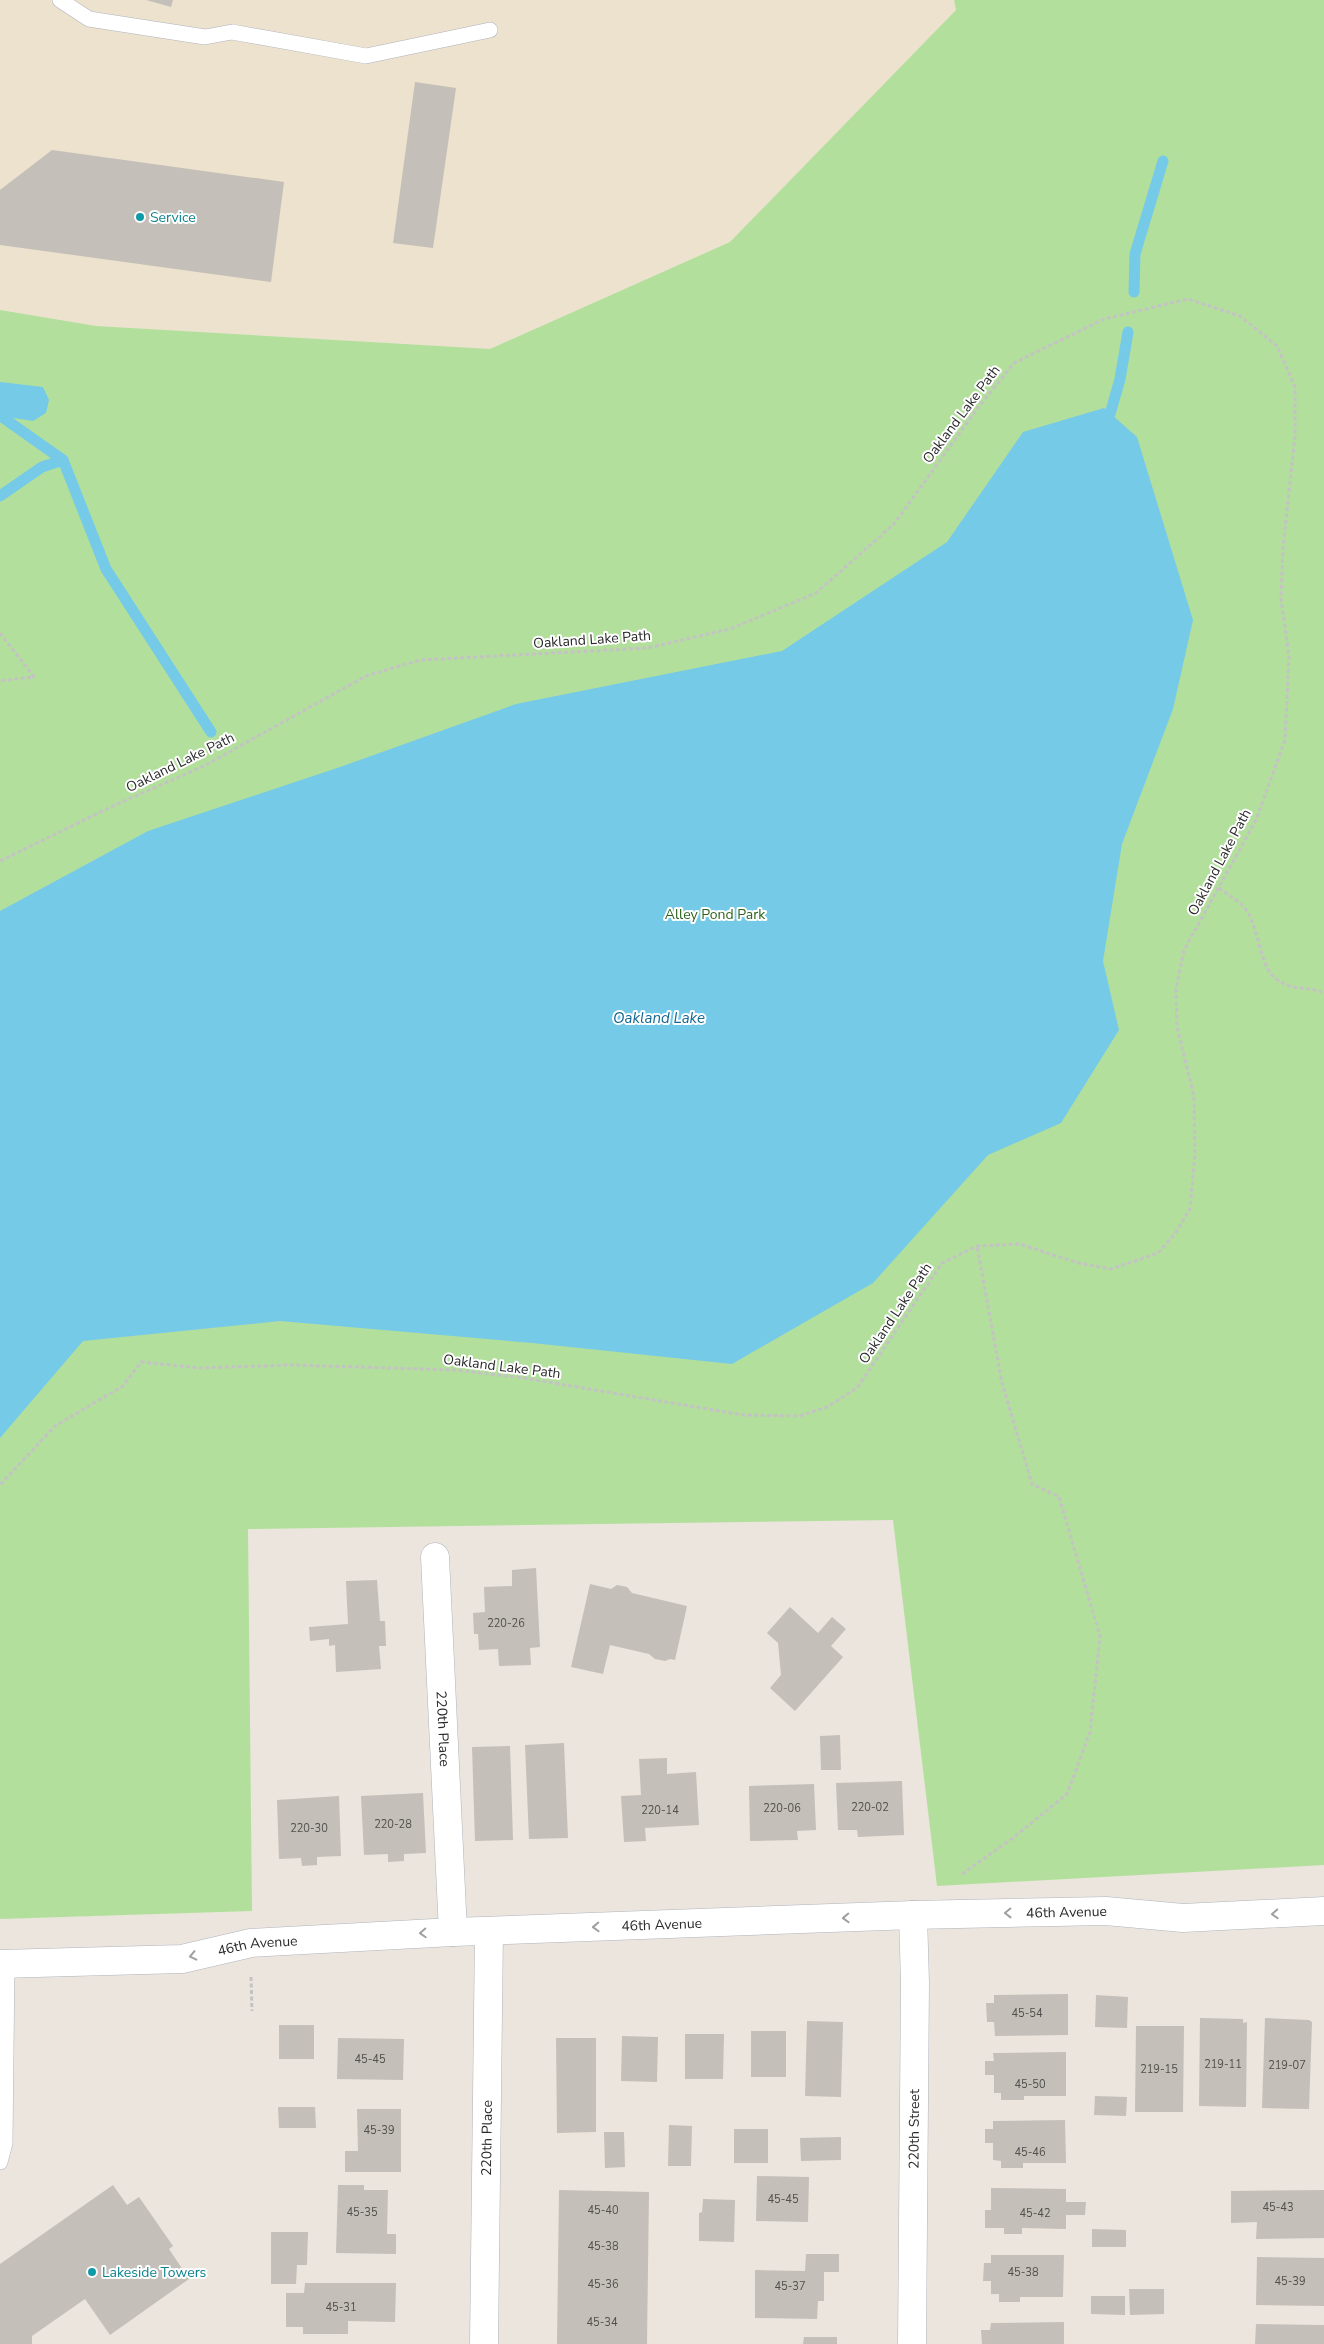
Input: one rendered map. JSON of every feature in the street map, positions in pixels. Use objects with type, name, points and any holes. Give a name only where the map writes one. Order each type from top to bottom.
[{"type":"street","name":"220th Place","points":[[435,1558],[453,1932]]},
{"type":"street","name":"46th Avenue","points":[[4,1964],[182,1959],[251,1943],[453,1932],[913,1915],[1106,1912],[1183,1918],[1324,1911]]},
{"type":"street","name":"220th Street","points":[[912,2344],[915,1993],[913,1915]]},
{"type":"street","name":"220th Place","points":[[484,2344],[489,1931]]},
{"type":"lane","points":[[60,0],[89,19],[205,37],[232,32],[366,56],[490,30]]},
{"type":"lane","points":[[0,2162],[5,2143],[4,1964]]},
{"type":"path","name":"Oakland Lake Path","points":[[0,861],[115,805],[202,767],[366,676],[420,660],[647,648],[730,629],[816,593],[894,524],[977,409],[1014,363],[1104,319],[1188,298],[1240,316],[1277,346],[1295,387],[1295,436],[1283,547],[1281,599],[1289,656],[1285,740],[1256,820],[1184,950],[1176,989],[1177,1026],[1194,1097],[1195,1155],[1190,1209],[1175,1234],[1158,1254],[1111,1269],[1078,1263],[1020,1244],[977,1246],[942,1263],[857,1388],[827,1407],[799,1416],[743,1415],[524,1378],[454,1370],[291,1364],[200,1368],[141,1362],[123,1386],[55,1426],[0,1485]]},
{"type":"path","points":[[0,633],[34,677],[0,681]]},
{"type":"path","points":[[1219,888],[1248,911],[1259,935],[1264,959],[1272,976],[1292,988],[1324,994]]},
{"type":"path","points":[[962,1874],[1013,1838],[1067,1794],[1090,1732],[1100,1636],[1059,1497],[1032,1484],[1002,1383],[977,1246]]},
{"type":"path","points":[[252,2000],[252,2011]]},
{"type":"shaded area","points":[[0,0],[954,0],[956,10],[730,242],[490,349],[96,326],[0,310]]},
{"type":"green space","name":"Alley Pond Park","points":[[954,0],[1324,0],[1324,1865],[937,1886],[893,1520],[248,1529],[252,1911],[0,1919],[0,310],[96,326],[490,349],[730,242],[956,10]]},
{"type":"water","points":[[0,382],[43,387],[49,400],[46,413],[33,421],[0,416]]},
{"type":"water","name":"Oakland Lake","points":[[1104,408],[1137,437],[1193,620],[1173,709],[1122,844],[1103,961],[1119,1030],[1061,1123],[988,1155],[873,1283],[732,1364],[532,1343],[280,1321],[83,1341],[0,1438],[0,911],[148,831],[343,766],[516,704],[782,651],[947,542],[1023,432]]},
{"type":"building","points":[[146,0],[173,0],[171,7]]},
{"type":"building","points":[[415,82],[456,88],[433,248],[393,243]]},
{"type":"building","name":"Service","points":[[52,150],[284,182],[271,282],[0,245],[0,190]]},
{"type":"building","points":[[536,1568],[540,1647],[530,1648],[531,1665],[499,1666],[498,1649],[479,1650],[478,1634],[474,1634],[473,1613],[485,1612],[484,1587],[512,1586],[512,1570]]},
{"type":"building","points":[[377,1580],[380,1621],[385,1621],[386,1646],[379,1646],[381,1669],[336,1672],[335,1645],[329,1646],[329,1639],[310,1641],[309,1627],[348,1624],[346,1581]]},
{"type":"building","points":[[590,1584],[611,1589],[617,1585],[627,1587],[632,1593],[687,1606],[675,1660],[655,1659],[649,1654],[610,1645],[603,1674],[571,1667]]},
{"type":"building","points":[[790,1607],[818,1633],[832,1617],[846,1629],[831,1646],[843,1657],[795,1711],[770,1688],[781,1675],[778,1643],[767,1633]]},
{"type":"building","points":[[840,1735],[841,1770],[821,1770],[820,1736]]},
{"type":"building","points":[[564,1743],[568,1838],[529,1839],[525,1745]]},
{"type":"building","points":[[510,1746],[513,1840],[475,1841],[472,1747]]},
{"type":"building","points":[[667,1758],[667,1774],[696,1772],[699,1825],[645,1828],[646,1841],[624,1842],[621,1796],[641,1795],[639,1759]]},
{"type":"building","points":[[902,1781],[904,1835],[858,1837],[857,1830],[838,1830],[836,1783]]},
{"type":"building","points":[[814,1784],[816,1830],[797,1831],[798,1840],[750,1841],[749,1786]]},
{"type":"building","points":[[423,1793],[426,1853],[404,1854],[404,1861],[388,1862],[388,1854],[364,1855],[361,1796]]},
{"type":"building","points":[[339,1796],[341,1856],[317,1857],[317,1865],[302,1866],[301,1858],[279,1859],[277,1800]]},
{"type":"building","points":[[1068,1994],[1068,2035],[995,2036],[994,2022],[987,2022],[986,2003],[994,2003],[994,1995]]},
{"type":"building","points":[[1096,1995],[1128,1997],[1127,2028],[1095,2027]]},
{"type":"building","points":[[1200,2018],[1243,2019],[1243,2023],[1247,2022],[1246,2107],[1199,2106]]},
{"type":"building","points":[[1265,2018],[1309,2020],[1312,2022],[1309,2109],[1262,2108]]},
{"type":"building","points":[[807,2021],[843,2022],[841,2097],[805,2096]]},
{"type":"building","points":[[279,2025],[314,2025],[314,2059],[279,2059]]},
{"type":"building","points":[[1136,2026],[1184,2026],[1183,2112],[1135,2112]]},
{"type":"building","points":[[751,2031],[786,2031],[786,2077],[751,2077]]},
{"type":"building","points":[[685,2034],[724,2034],[723,2079],[685,2079]]},
{"type":"building","points":[[622,2036],[658,2037],[657,2082],[621,2081]]},
{"type":"building","points":[[338,2038],[404,2039],[403,2080],[337,2079]]},
{"type":"building","points":[[556,2038],[596,2038],[596,2132],[557,2133]]},
{"type":"building","points":[[1066,2052],[1066,2096],[1024,2096],[1024,2100],[1001,2100],[1001,2093],[994,2093],[994,2075],[985,2075],[985,2061],[994,2061],[993,2053]]},
{"type":"building","points":[[1095,2096],[1127,2097],[1126,2116],[1094,2115]]},
{"type":"building","points":[[278,2107],[315,2107],[316,2128],[279,2128]]},
{"type":"building","points":[[357,2109],[401,2109],[401,2172],[345,2172],[345,2151],[358,2151]]},
{"type":"building","points":[[1065,2120],[1066,2163],[1023,2163],[1023,2168],[1001,2168],[1001,2161],[993,2160],[993,2143],[985,2143],[985,2129],[993,2129],[993,2121]]},
{"type":"building","points":[[669,2125],[692,2126],[691,2166],[668,2166]]},
{"type":"building","points":[[734,2129],[768,2129],[768,2163],[734,2163]]},
{"type":"building","points":[[604,2132],[624,2132],[625,2167],[605,2168]]},
{"type":"building","points":[[841,2137],[841,2160],[801,2161],[800,2138]]},
{"type":"building","points":[[757,2176],[809,2177],[808,2222],[756,2221]]},
{"type":"building","name":"Lakeside Towers","points":[[113,2185],[127,2205],[139,2197],[173,2246],[169,2249],[189,2279],[110,2335],[85,2299],[32,2336],[32,2344],[0,2344],[0,2264]]},
{"type":"building","points":[[338,2185],[364,2185],[364,2190],[388,2190],[387,2234],[396,2234],[396,2254],[336,2253]]},
{"type":"building","points":[[991,2188],[1066,2189],[1066,2202],[1086,2202],[1085,2215],[1066,2215],[1066,2229],[1022,2228],[1022,2234],[1004,2234],[1004,2228],[985,2228],[985,2210],[991,2210]]},
{"type":"building","points":[[559,2190],[649,2192],[647,2344],[557,2344]]},
{"type":"building","points":[[1324,2190],[1324,2238],[1256,2239],[1257,2222],[1231,2223],[1231,2191]]},
{"type":"building","points":[[703,2199],[735,2200],[734,2242],[699,2241],[699,2213],[702,2212]]},
{"type":"building","points":[[1092,2229],[1126,2230],[1126,2247],[1092,2247]]},
{"type":"building","points":[[271,2232],[308,2232],[307,2265],[297,2265],[296,2284],[271,2284]]},
{"type":"building","points":[[806,2254],[839,2254],[839,2272],[824,2272],[824,2301],[818,2301],[817,2319],[755,2318],[755,2270],[805,2271]]},
{"type":"building","points":[[991,2255],[1064,2255],[1063,2297],[1020,2297],[1020,2302],[999,2302],[999,2294],[991,2294],[991,2281],[983,2281],[984,2263],[991,2263]]},
{"type":"building","points":[[1257,2257],[1324,2258],[1324,2306],[1256,2305]]},
{"type":"building","points":[[305,2283],[396,2283],[395,2322],[348,2321],[348,2334],[303,2334],[303,2327],[286,2327],[286,2293],[304,2293]]},
{"type":"building","points":[[1129,2289],[1164,2289],[1164,2314],[1130,2315]]},
{"type":"building","points":[[1091,2296],[1125,2296],[1125,2315],[1091,2314]]},
{"type":"building","points":[[1064,2322],[1064,2344],[982,2344],[981,2330],[990,2330],[991,2323]]},
{"type":"building","points":[[1256,2324],[1324,2325],[1324,2344],[1255,2344]]},
{"type":"building","points":[[804,2337],[837,2337],[837,2344],[803,2344]]},
{"type":"waterway","points":[[1134,292],[1135,254],[1163,161]]},
{"type":"waterway","points":[[1110,414],[1120,379],[1128,332]]},
{"type":"waterway","points":[[2,417],[63,460]]},
{"type":"waterway","points":[[0,496],[42,467],[63,460],[106,569],[211,732]]},
{"type":"place","name":"Service","points":[[140,217]]},
{"type":"place","name":"Lakeside Towers","points":[[92,2272]]}]
